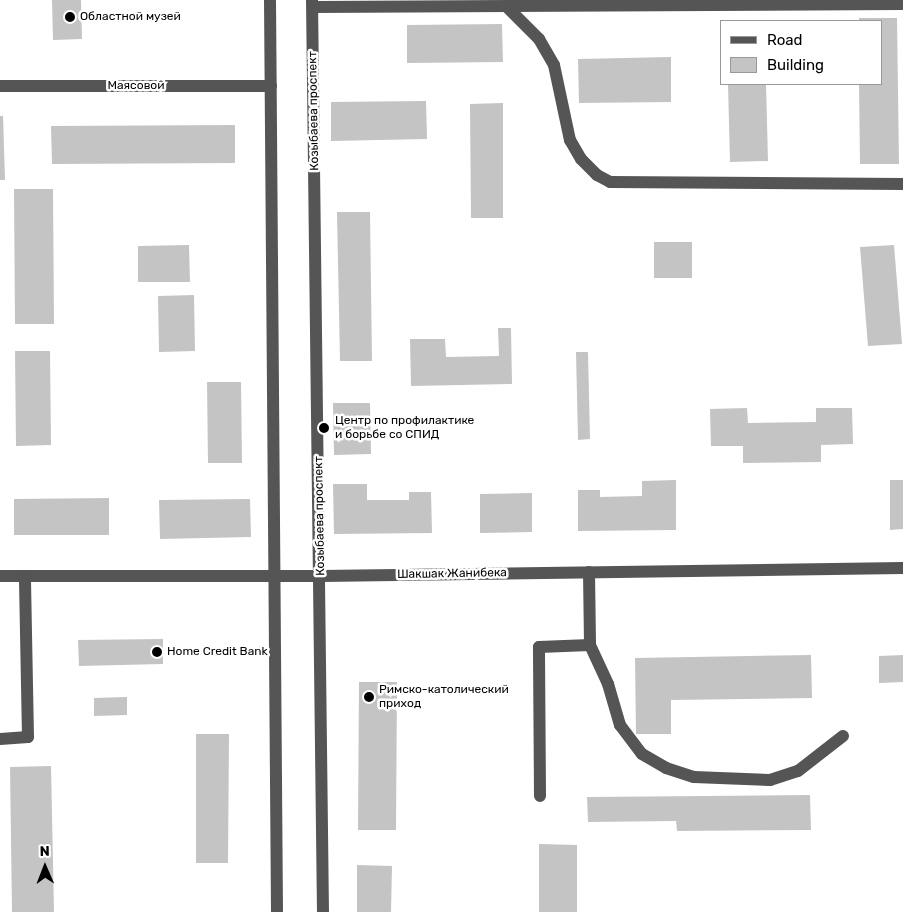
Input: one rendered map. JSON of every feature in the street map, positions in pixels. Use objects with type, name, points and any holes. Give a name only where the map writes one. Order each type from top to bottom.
[{"type":"street","points":[[270,0],[277,912]]},
{"type":"street","points":[[313,3],[506,6],[903,4]]},
{"type":"street","name":"Козыбаева проспект","points":[[313,3],[321,576],[323,912]]},
{"type":"street","points":[[506,6],[540,39],[554,65],[570,140],[581,159],[597,175],[610,182],[903,184]]},
{"type":"street","name":"Маясовой","points":[[0,86],[272,86]]},
{"type":"street","name":"Шакшак Жанибека","points":[[0,576],[321,576],[903,568]]},
{"type":"street","points":[[589,572],[590,645],[629,740],[642,754],[666,768],[694,777],[720,780],[770,780],[798,771],[843,736]]},
{"type":"street","points":[[0,739],[28,737],[25,576]]},
{"type":"street","points":[[540,796],[539,647],[590,645]]},
{"type":"building","points":[[52,0],[81,0],[82,39],[53,40]]},
{"type":"building","points":[[859,18],[897,18],[899,164],[860,164],[859,85],[883,85],[883,20],[859,20]]},
{"type":"building","points":[[502,24],[503,62],[407,63],[407,25]]},
{"type":"building","points":[[671,57],[671,102],[579,103],[578,59]]},
{"type":"building","points":[[728,85],[766,85],[768,161],[730,162]]},
{"type":"building","points":[[426,101],[427,139],[331,141],[331,102]]},
{"type":"building","points":[[503,103],[503,218],[471,218],[470,104]]},
{"type":"building","points":[[0,116],[3,116],[5,180],[0,180]]},
{"type":"building","points":[[235,125],[235,163],[52,164],[51,126]]},
{"type":"building","points":[[14,189],[53,189],[54,324],[15,324]]},
{"type":"building","points":[[337,212],[370,212],[372,361],[340,361]]},
{"type":"building","points":[[654,242],[692,242],[692,278],[654,278]]},
{"type":"building","points":[[189,245],[190,282],[138,282],[138,246]]},
{"type":"building","points":[[894,245],[902,344],[868,346],[860,247]]},
{"type":"building","points":[[194,295],[195,351],[159,352],[158,296]]},
{"type":"building","points":[[498,328],[511,328],[512,384],[411,386],[410,339],[445,339],[446,357],[499,356]]},
{"type":"building","points":[[15,351],[50,351],[51,445],[16,446]]},
{"type":"building","points":[[576,352],[588,352],[590,439],[578,440]]},
{"type":"building","points":[[207,382],[241,382],[242,463],[208,463]]},
{"type":"building","points":[[333,403],[370,403],[371,454],[334,455]]},
{"type":"building","points":[[747,408],[748,423],[816,422],[816,408],[852,408],[853,444],[821,445],[821,462],[743,463],[743,446],[711,446],[710,409]]},
{"type":"building","points":[[676,480],[676,530],[578,531],[578,490],[600,490],[600,497],[642,496],[642,481]]},
{"type":"building","points":[[890,480],[903,480],[903,529],[890,530]]},
{"type":"building","points":[[333,484],[367,484],[367,500],[409,500],[409,492],[431,492],[432,533],[334,534]]},
{"type":"building","points":[[532,493],[532,532],[480,533],[480,494]]},
{"type":"building","points":[[109,498],[109,535],[14,535],[14,499]]},
{"type":"building","points":[[250,499],[251,537],[160,539],[159,500]]},
{"type":"building","points":[[163,639],[163,664],[79,666],[78,640]]},
{"type":"building","points":[[811,655],[812,698],[671,700],[671,734],[636,734],[635,658]]},
{"type":"building","points":[[903,655],[903,682],[879,683],[879,656]]},
{"type":"building","points":[[359,682],[397,682],[396,830],[358,830]]},
{"type":"building","points":[[127,697],[127,715],[94,716],[94,698]]},
{"type":"building","points":[[196,734],[229,734],[228,863],[196,863]]},
{"type":"building","points":[[51,766],[54,912],[12,912],[10,767]]},
{"type":"building","points":[[810,795],[811,830],[677,831],[676,821],[588,822],[587,797]]},
{"type":"building","points":[[539,844],[577,845],[577,912],[539,912]]},
{"type":"building","points":[[357,865],[392,866],[391,912],[357,912]]},
{"type":"place","name":"Областной музей","points":[[70,17]]},
{"type":"place","name":"Центр по профилактике и борьбе со СПИД","points":[[324,428]]},
{"type":"place","name":"Home Credit Bank","points":[[157,652]]},
{"type":"place","name":"Римско-католический приход","points":[[369,697]]}]
